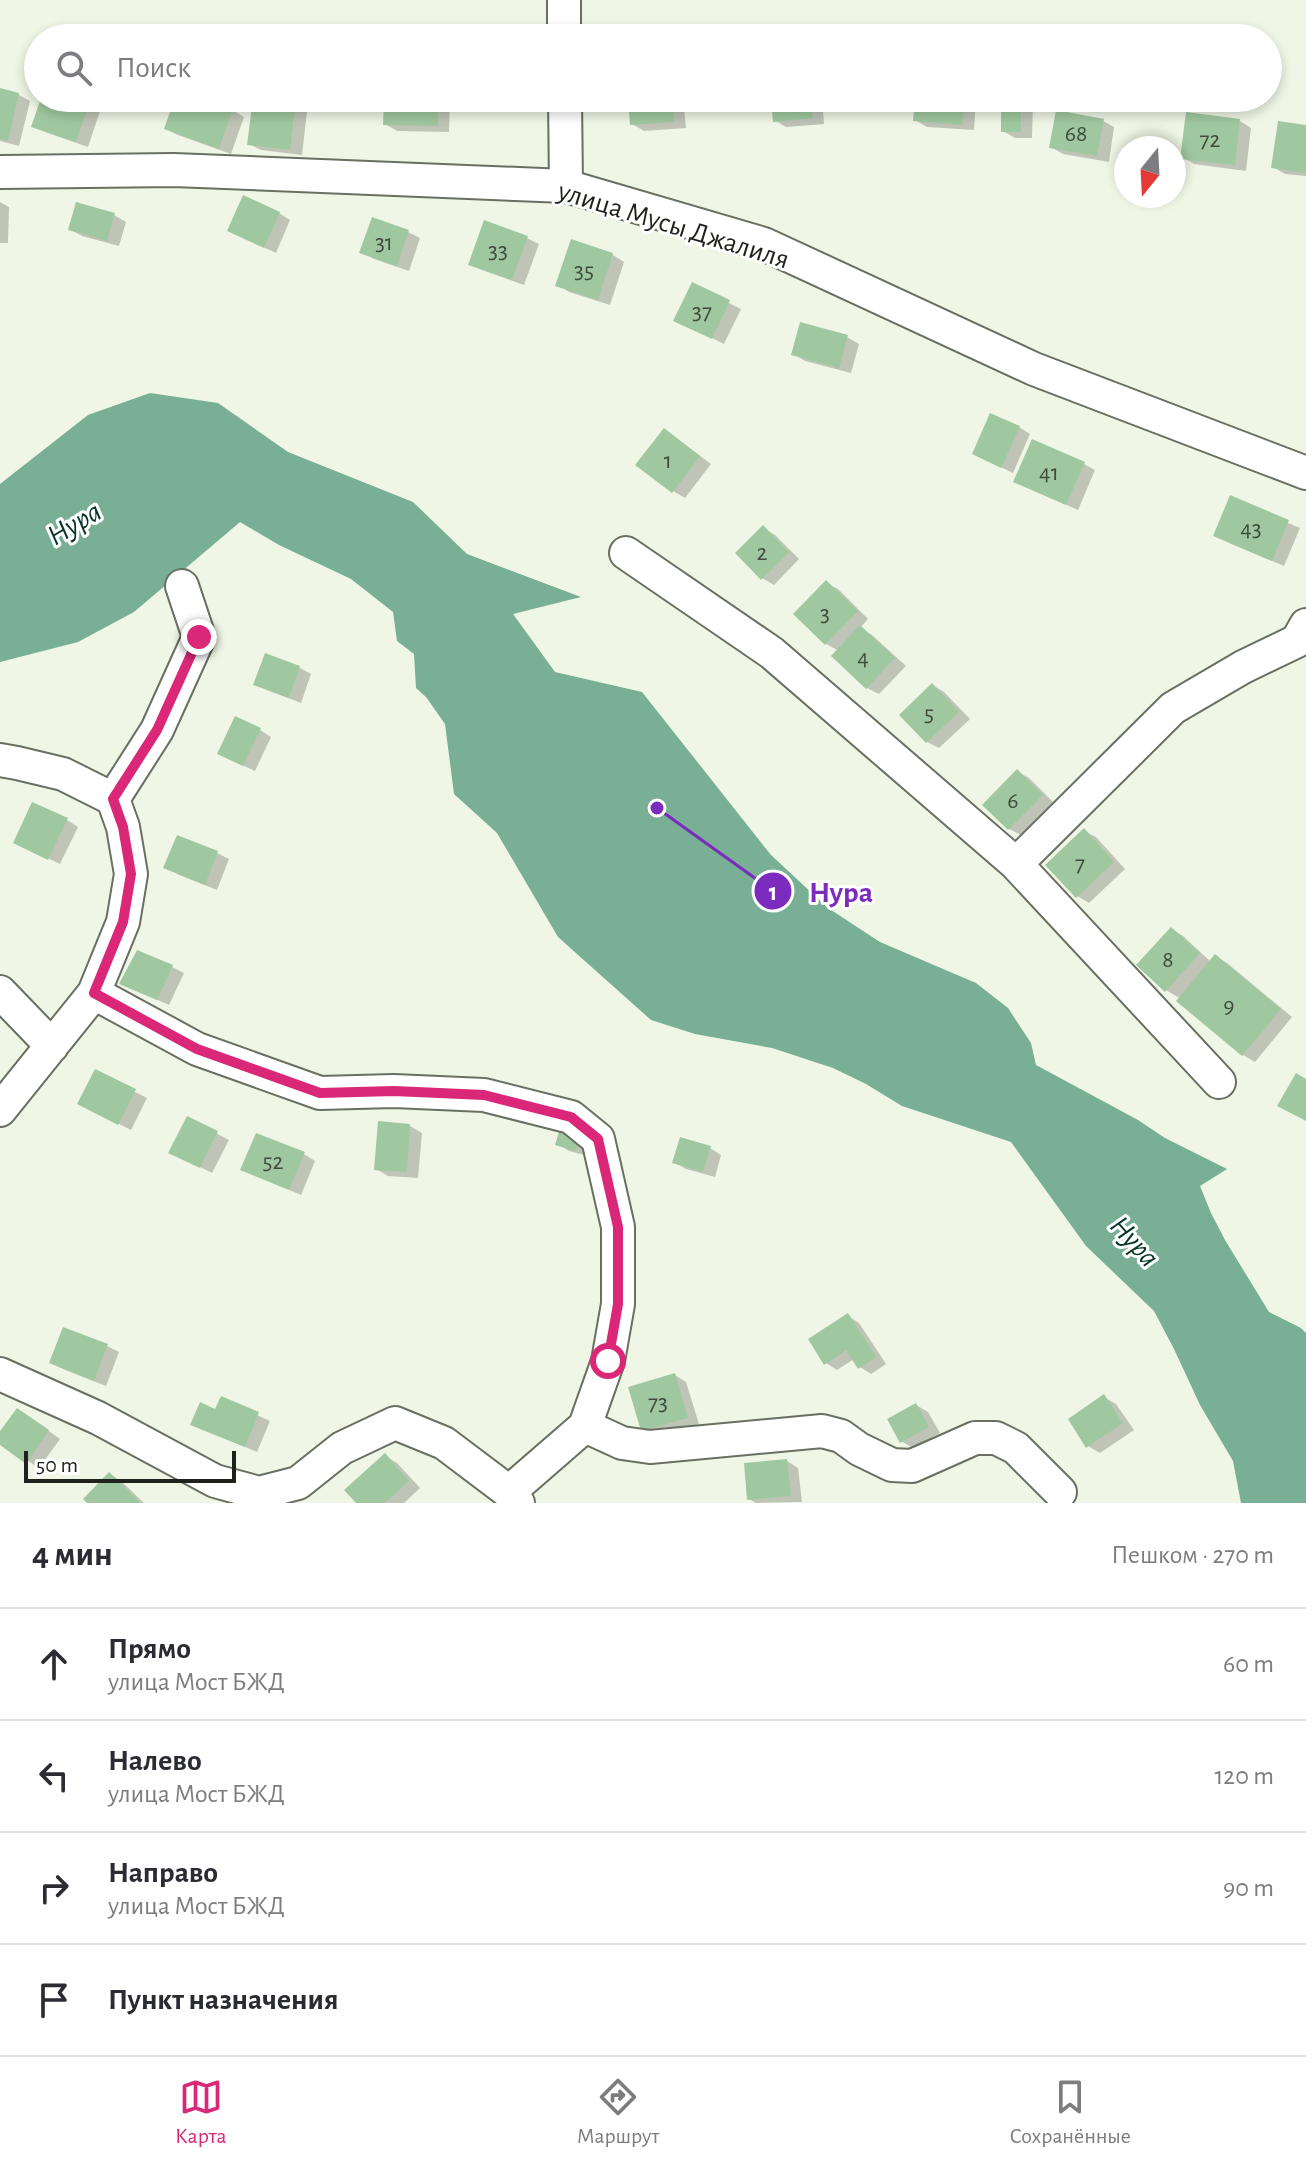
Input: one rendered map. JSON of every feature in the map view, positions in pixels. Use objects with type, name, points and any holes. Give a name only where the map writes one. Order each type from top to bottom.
[{"type":"street","points":[[564,0],[564,24]]},
{"type":"street","points":[[565,112],[566,186]]},
{"type":"street","name":"улица Мусы Джалиля","points":[[0,172],[174,170],[566,186],[764,244],[1034,369],[1306,473]]},
{"type":"street","points":[[626,553],[772,653],[1016,864],[1219,1082]]},
{"type":"street","points":[[113,799],[157,730],[199,637],[182,586]]},
{"type":"street","points":[[1016,864],[1173,708],[1243,667],[1297,641],[1306,625]]},
{"type":"street","points":[[0,760],[63,774],[113,799],[123,827],[131,874],[123,922],[94,993],[0,1110]]},
{"type":"street","points":[[0,992],[52,1046]]},
{"type":"street","points":[[0,1374],[98,1418],[215,1481],[259,1493],[298,1483],[342,1448],[395,1423],[444,1443],[514,1498],[585,1426],[608,1361],[618,1304],[618,1227],[598,1139],[571,1117],[484,1095],[394,1091],[320,1093],[197,1049],[94,993]]},
{"type":"street","points":[[585,1426],[622,1443],[650,1447],[822,1431],[841,1436],[859,1449],[892,1465],[912,1466],[975,1438],[996,1438],[1016,1448],[1060,1492]]},
{"type":"water","points":[[150,393],[218,403],[288,452],[413,502],[467,554],[581,597],[513,614],[555,672],[642,692],[771,855],[828,908],[880,942],[976,983],[1008,1008],[1031,1043],[1036,1065],[1165,1138],[1227,1169],[1200,1186],[1211,1213],[1269,1312],[1306,1333],[1306,1503],[1241,1503],[1233,1461],[1200,1405],[1154,1311],[1086,1246],[1011,1142],[902,1106],[833,1068],[772,1048],[695,1034],[651,1020],[558,937],[497,833],[454,794],[445,724],[416,688],[414,654],[397,641],[393,612],[351,579],[279,545],[240,522],[134,612],[78,642],[0,662],[0,484],[88,415]]},
{"type":"building","points":[[0,88],[19,93],[8,141],[0,139]]},
{"type":"building","points":[[36,112],[86,112],[76,142],[31,127]]},
{"type":"building","points":[[170,112],[232,112],[219,149],[164,129]]},
{"type":"building","points":[[251,112],[294,112],[290,150],[247,145]]},
{"type":"building","points":[[383,112],[438,112],[438,126],[383,125]]},
{"type":"building","points":[[629,112],[674,112],[674,122],[630,125]]},
{"type":"building","points":[[772,112],[812,112],[813,118],[773,122]]},
{"type":"building","points":[[914,112],[963,112],[962,125],[913,121]]},
{"type":"building","points":[[1001,112],[1021,112],[1021,132],[1001,132]]},
{"type":"building","points":[[1056,112],[1104,119],[1097,156],[1049,148]]},
{"type":"building","points":[[1186,112],[1240,119],[1235,165],[1186,160],[1186,136],[1183,136]]},
{"type":"building","points":[[1278,121],[1306,125],[1306,173],[1271,168]]},
{"type":"building","points":[[243,195],[280,212],[264,248],[227,231]]},
{"type":"building","points":[[76,202],[115,213],[107,241],[68,230]]},
{"type":"building","points":[[372,217],[409,230],[397,266],[359,253]]},
{"type":"building","points":[[484,220],[528,236],[512,280],[468,265]]},
{"type":"building","points":[[571,239],[613,253],[598,300],[555,286]]},
{"type":"building","points":[[692,282],[730,300],[712,339],[673,321]]},
{"type":"building","points":[[800,322],[848,335],[839,368],[791,355]]},
{"type":"building","points":[[990,413],[1020,426],[1001,468],[972,454]]},
{"type":"building","points":[[664,428],[700,456],[672,493],[635,465]]},
{"type":"building","points":[[1032,439],[1085,462],[1066,505],[1013,482]]},
{"type":"building","points":[[1230,495],[1289,520],[1272,561],[1213,536]]},
{"type":"building","points":[[763,525],[789,552],[761,580],[735,553]]},
{"type":"building","points":[[826,580],[858,611],[825,645],[793,614]]},
{"type":"building","points":[[860,625],[895,658],[866,689],[831,656]]},
{"type":"building","points":[[265,653],[300,666],[289,698],[253,685]]},
{"type":"building","points":[[932,683],[959,712],[926,743],[899,715]]},
{"type":"building","points":[[235,716],[261,728],[243,766],[217,754]]},
{"type":"building","points":[[1017,769],[1043,795],[1008,830],[982,805]]},
{"type":"building","points":[[32,802],[68,818],[48,860],[13,843]]},
{"type":"building","points":[[1084,828],[1114,862],[1076,898],[1045,865]]},
{"type":"building","points":[[177,835],[218,851],[205,885],[163,868]]},
{"type":"building","points":[[1171,927],[1200,953],[1165,992],[1136,965]]},
{"type":"building","points":[[137,950],[173,965],[157,1000],[119,984]]},
{"type":"building","points":[[1215,954],[1281,1009],[1242,1056],[1176,1001]]},
{"type":"building","points":[[95,1069],[136,1089],[118,1125],[77,1104]]},
{"type":"building","points":[[1296,1073],[1306,1079],[1306,1121],[1277,1106]]},
{"type":"building","points":[[187,1116],[218,1131],[200,1168],[168,1153]]},
{"type":"building","points":[[378,1121],[410,1124],[407,1172],[374,1170]]},
{"type":"building","points":[[560,1128],[580,1133],[576,1151],[555,1145]]},
{"type":"building","points":[[256,1133],[305,1152],[289,1190],[240,1170]]},
{"type":"building","points":[[680,1137],[711,1146],[703,1172],[672,1163]]},
{"type":"building","points":[[848,1313],[876,1357],[858,1369],[846,1350],[824,1365],[808,1339]]},
{"type":"building","points":[[63,1327],[108,1344],[94,1381],[49,1363]]},
{"type":"building","points":[[675,1373],[688,1418],[641,1431],[628,1387]]},
{"type":"building","points":[[1104,1394],[1123,1423],[1086,1448],[1068,1419]]},
{"type":"building","points":[[221,1396],[259,1412],[245,1447],[190,1425],[200,1402],[215,1409]]},
{"type":"building","points":[[916,1403],[929,1427],[900,1443],[887,1419]]},
{"type":"building","points":[[17,1408],[49,1430],[26,1464],[0,1445],[0,1431]]},
{"type":"building","points":[[385,1453],[409,1481],[385,1503],[356,1503],[344,1490]]},
{"type":"building","points":[[787,1459],[791,1496],[747,1500],[744,1463]]},
{"type":"building","points":[[109,1472],[141,1503],[87,1503],[83,1499]]},
{"type":"place","name":"Нура","points":[[657,808]]},
{"type":"route","points":[[199,637],[157,730],[113,799],[123,827],[131,874],[123,922],[94,993],[197,1049],[320,1093],[394,1091],[484,1095],[571,1117],[598,1139],[618,1227],[618,1304],[608,1361]]}]
